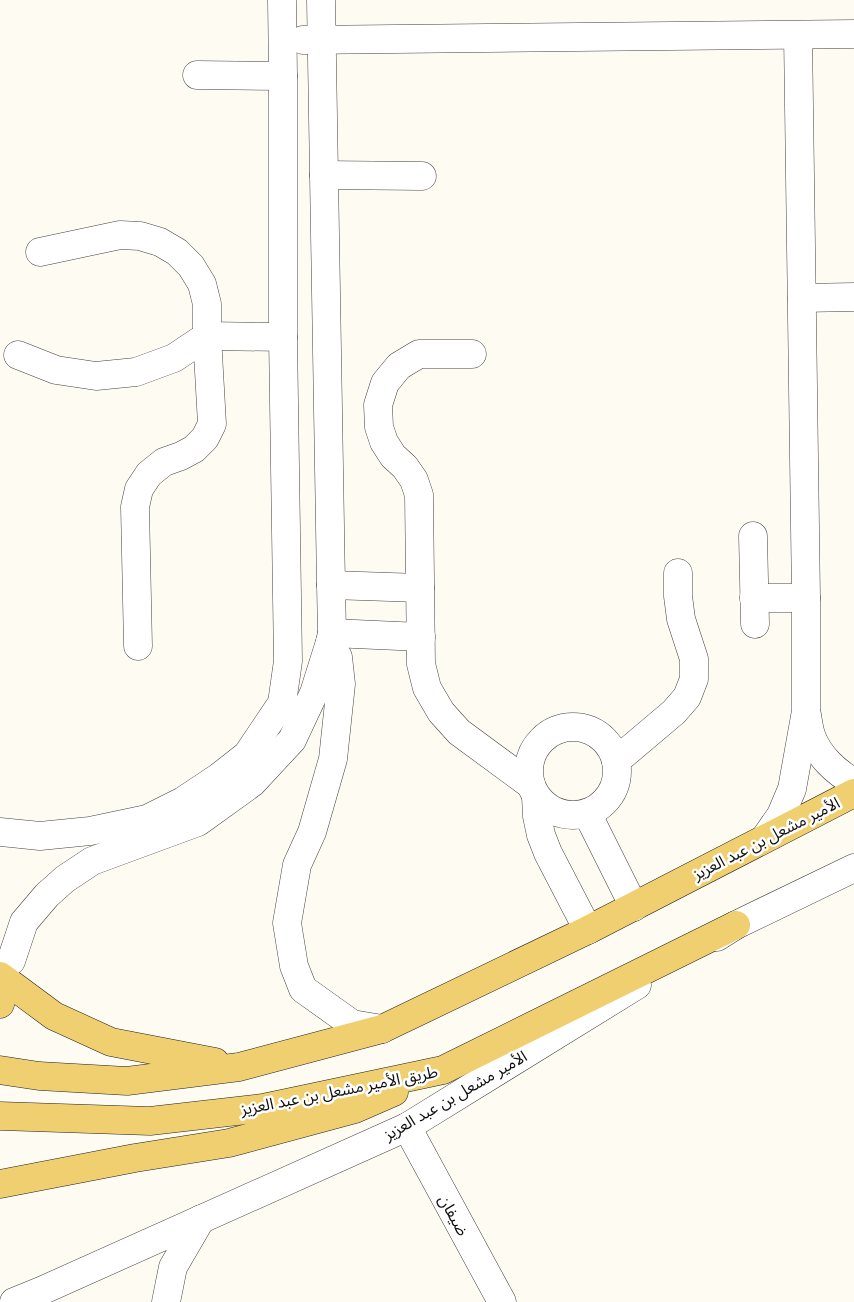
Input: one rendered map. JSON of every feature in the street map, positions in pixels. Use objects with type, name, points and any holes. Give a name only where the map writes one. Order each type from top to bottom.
[{"type":"main road","name":"الأمير مشعل بن عبد العزيز","points":[[382,1029],[588,930],[854,793]]},
{"type":"main road","name":"طريق الأمير مشعل بن عبد العزيز","points":[[0,1116],[150,1121],[263,1108],[443,1070],[736,925]]},
{"type":"main road","points":[[3,985],[54,1016],[111,1042],[238,1067]]},
{"type":"main road","points":[[0,1070],[39,1076],[126,1080],[238,1067],[382,1029]]},
{"type":"main road","points":[[0,1184],[229,1142],[355,1109],[443,1070]]},
{"type":"street","points":[[0,832],[40,836],[90,831],[147,819],[183,801],[219,777],[247,755],[282,703],[288,661],[282,325],[282,0]]},
{"type":"street","points":[[3,985],[24,922],[47,895],[64,879],[92,860],[198,822],[252,783],[292,740],[314,693],[331,638],[321,0]]},
{"type":"street","points":[[282,40],[854,34]]},
{"type":"street","points":[[765,838],[781,815],[792,789],[806,711],[798,35]]},
{"type":"street","points":[[198,75],[283,76]]},
{"type":"street","points":[[324,175],[422,176]]},
{"type":"street","points":[[40,252],[120,235],[140,236],[160,242],[177,252],[191,266],[202,284],[207,304],[212,424],[205,438],[194,449],[164,462],[150,474],[139,490],[135,507],[138,646]]},
{"type":"street","points":[[802,298],[854,297]]},
{"type":"street","points":[[18,355],[56,370],[96,376],[136,372],[174,358],[207,336],[282,325],[327,312]]},
{"type":"street","points":[[472,354],[419,354],[399,366],[385,383],[378,404],[379,427],[384,442],[393,456],[405,467],[414,480],[419,495],[421,664],[427,688],[441,712],[459,732],[533,790],[549,808],[564,815],[587,813],[599,807],[608,798],[617,774],[616,761],[611,749],[603,738],[592,731],[580,727],[567,727],[554,731],[543,738],[535,748],[528,772],[533,790],[541,835],[548,853],[588,930]]},
{"type":"street","points":[[285,492],[329,492]]},
{"type":"street","points":[[753,536],[755,611],[806,598]]},
{"type":"street","points":[[616,761],[674,712],[687,697],[694,679],[694,659],[681,619],[678,573]]},
{"type":"street","points":[[331,585],[420,588]]},
{"type":"street","points":[[331,638],[421,637]]},
{"type":"street","points":[[331,638],[338,657],[341,684],[333,759],[312,832],[297,865],[287,923],[294,966],[304,989],[352,1024],[382,1029]]},
{"type":"street","points":[[806,711],[812,736],[824,758],[842,776],[854,782]]},
{"type":"street","points":[[587,813],[634,907]]},
{"type":"street","name":"الأمير مشعل بن عبد العزيز","points":[[14,1302],[407,1127],[736,925],[854,868]]},
{"type":"street","name":"ضيفان","points":[[407,1127],[502,1302]]},
{"type":"street","points":[[166,1302],[173,1267],[201,1220]]}]
